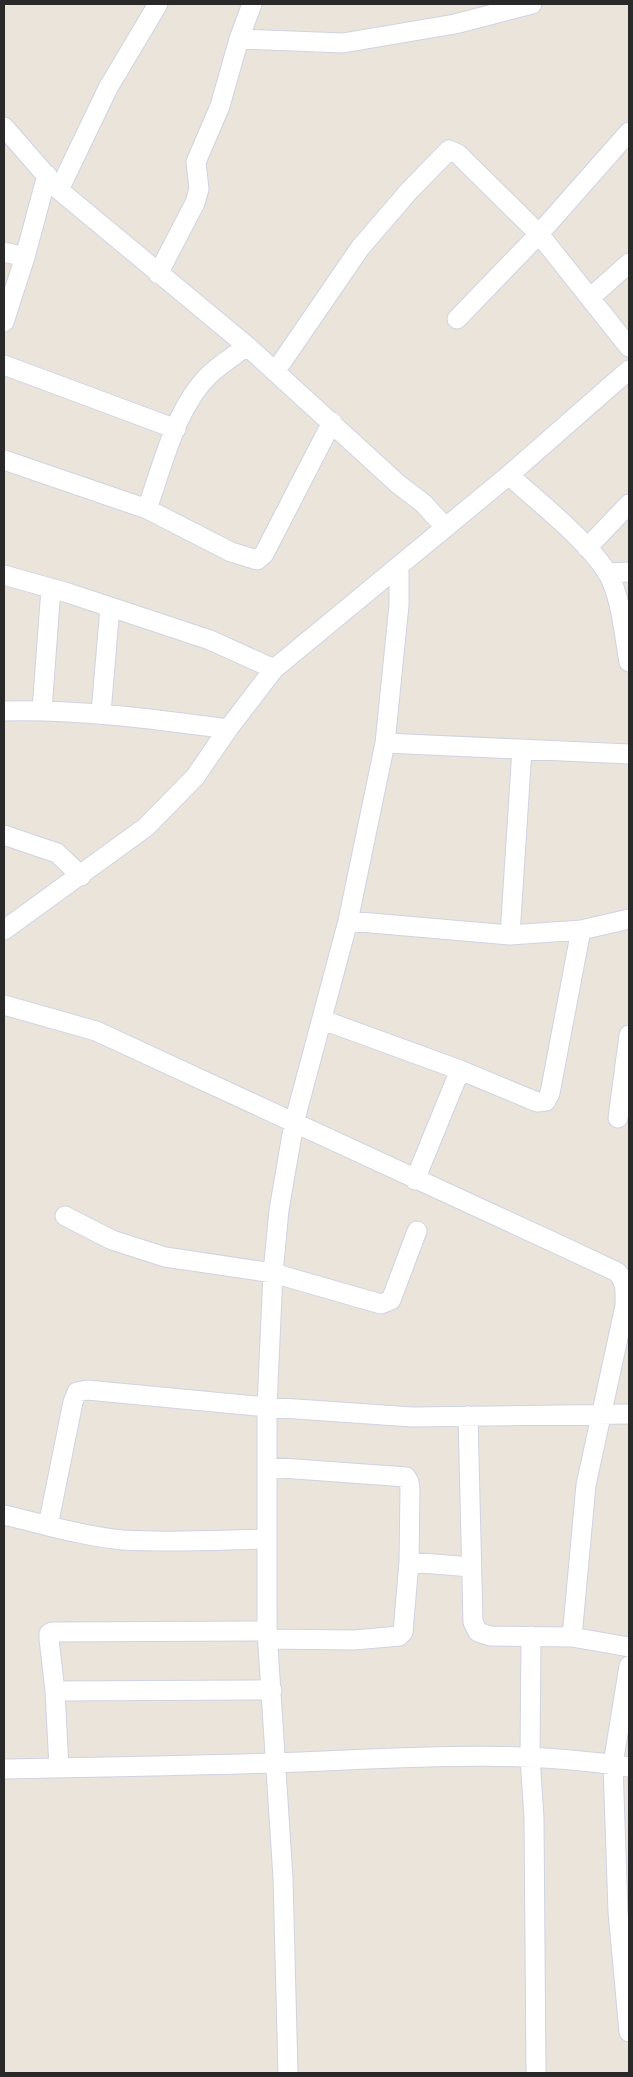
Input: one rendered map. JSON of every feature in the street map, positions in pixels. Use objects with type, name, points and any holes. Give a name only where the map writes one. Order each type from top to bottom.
[{"type":"street","points":[[60,190],[108,88],[158,4]]},
{"type":"street","points":[[158,274],[195,203],[199,189],[196,162],[220,106],[239,39],[252,4]]},
{"type":"street","points":[[239,39],[300,43],[352,42],[455,24],[532,4]]},
{"type":"street","points":[[4,127],[60,190],[158,274],[247,346],[398,484],[423,503],[446,527]]},
{"type":"street","points":[[457,318],[539,234],[629,132]]},
{"type":"street","points":[[275,372],[360,248],[416,184],[449,150],[458,154],[539,234],[629,347]]},
{"type":"street","points":[[4,322],[25,257],[47,175]]},
{"type":"street","points":[[4,252],[25,257]]},
{"type":"street","points":[[590,298],[629,263]]},
{"type":"street","points":[[147,509],[176,429],[194,394],[210,375],[247,346]]},
{"type":"street","points":[[4,365],[176,429]]},
{"type":"street","points":[[4,930],[146,827],[195,777],[228,728],[274,669],[508,475],[629,370]]},
{"type":"street","points":[[4,460],[147,509],[231,552],[257,560],[264,554],[332,422]]},
{"type":"street","points":[[508,475],[587,548],[607,573],[615,590],[629,662]]},
{"type":"street","points":[[587,548],[629,504]]},
{"type":"street","points":[[288,2073],[283,1878],[274,1763],[268,1635],[267,1407],[273,1272],[279,1210],[294,1123],[348,921],[385,743],[399,604],[399,566]]},
{"type":"street","points":[[607,573],[629,572]]},
{"type":"street","points":[[4,575],[51,588],[210,640],[274,669]]},
{"type":"street","points":[[42,710],[51,588]]},
{"type":"street","points":[[101,713],[110,607]]},
{"type":"street","points":[[4,711],[42,710],[101,713],[228,728]]},
{"type":"street","points":[[385,743],[629,754]]},
{"type":"street","points":[[510,935],[522,749]]},
{"type":"street","points":[[4,835],[57,853],[81,876]]},
{"type":"street","points":[[348,921],[476,934],[510,935],[581,930],[629,919]]},
{"type":"street","points":[[323,1020],[460,1070],[537,1102],[546,1101],[550,1093],[581,930]]},
{"type":"street","points":[[4,1005],[96,1031],[415,1180],[566,1248],[616,1272],[622,1277],[626,1286],[625,1306],[600,1415],[582,1512],[572,1637]]},
{"type":"street","points":[[618,1118],[629,1035]]},
{"type":"street","points":[[415,1180],[460,1070]]},
{"type":"street","points":[[65,1216],[112,1240],[165,1257],[273,1272],[387,1303],[391,1300],[417,1231]]},
{"type":"street","points":[[48,1526],[72,1402],[77,1392],[86,1390],[267,1407],[412,1417],[629,1414]]},
{"type":"street","points":[[468,1416],[473,1622],[478,1632],[490,1636],[572,1637],[629,1647]]},
{"type":"street","points":[[59,1768],[55,1691],[49,1639],[49,1634],[52,1632],[268,1635],[354,1640],[399,1636],[405,1625],[409,1562],[410,1482],[406,1478],[268,1467]]},
{"type":"street","points":[[4,1514],[76,1533],[122,1540],[170,1542],[267,1539]]},
{"type":"street","points":[[409,1562],[471,1567]]},
{"type":"street","points":[[531,1636],[530,1757],[534,1818],[533,1902],[536,2073]]},
{"type":"street","points":[[629,1666],[621,1765],[622,1870],[629,2032]]},
{"type":"street","points":[[55,1691],[272,1690]]},
{"type":"street","points":[[4,1769],[274,1763],[428,1756],[530,1757],[621,1765]]}]
